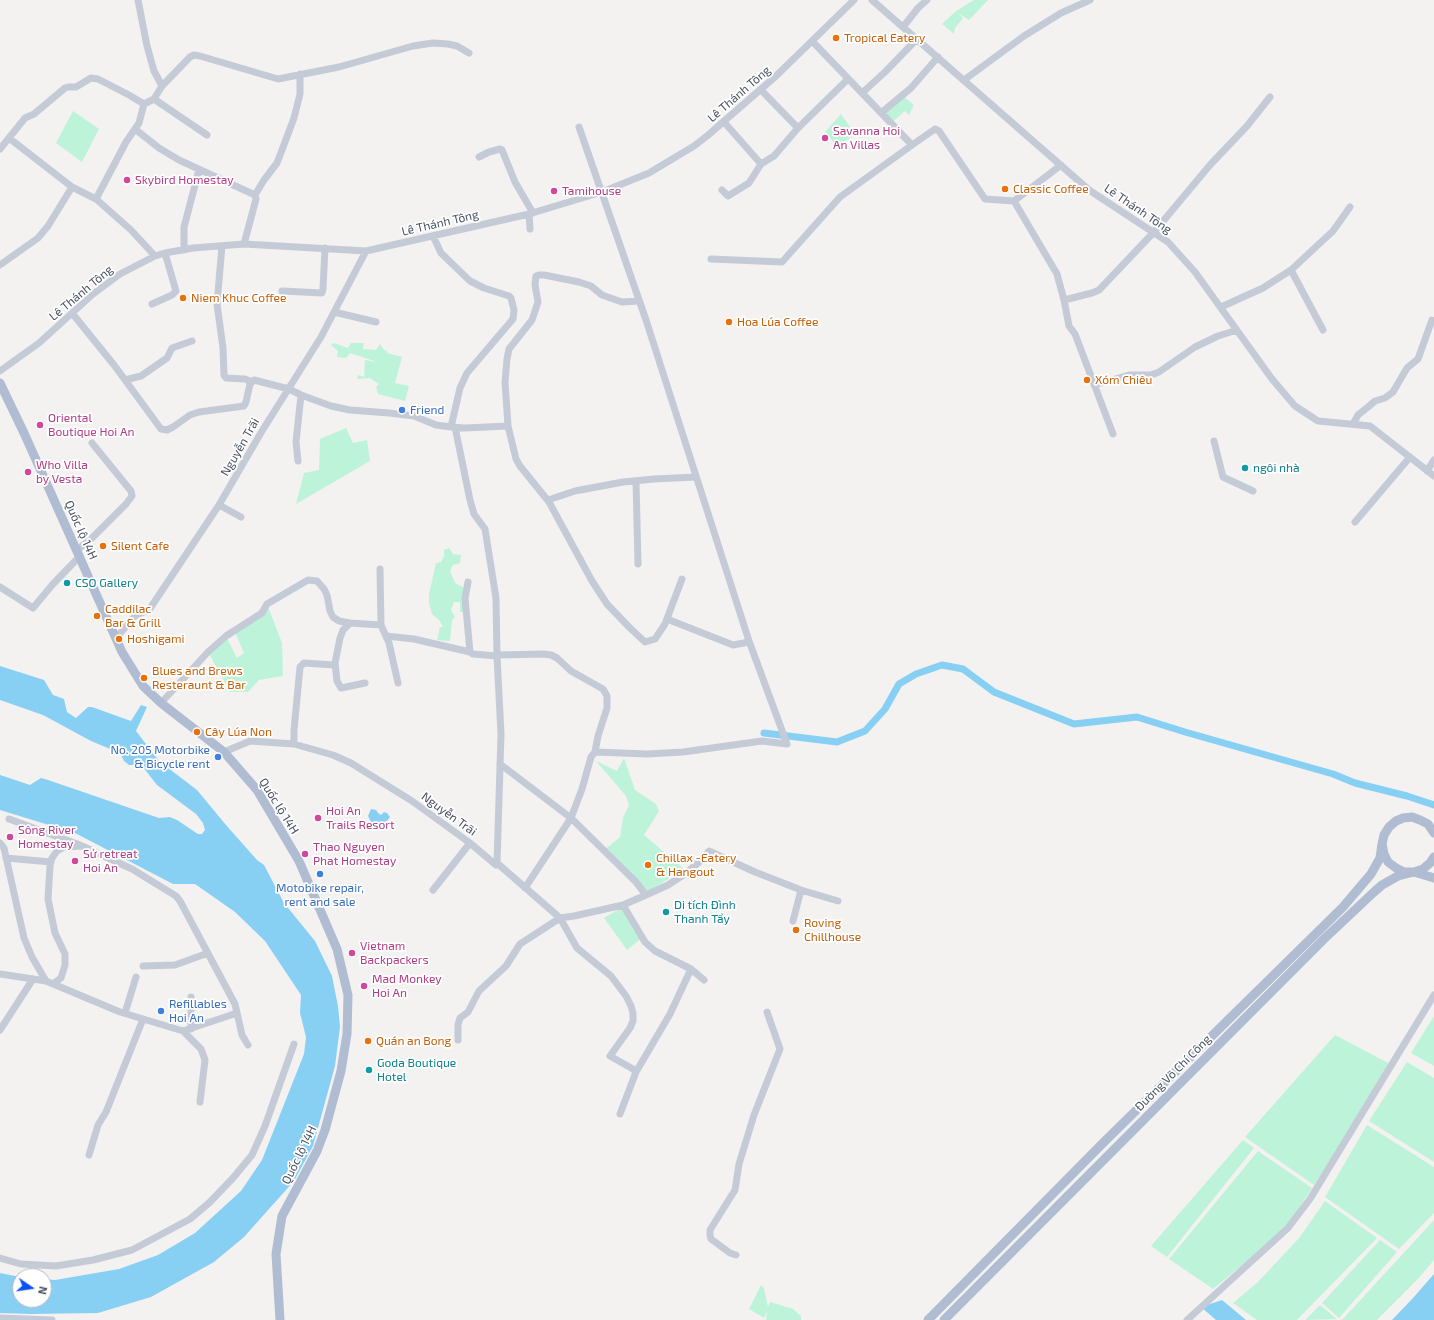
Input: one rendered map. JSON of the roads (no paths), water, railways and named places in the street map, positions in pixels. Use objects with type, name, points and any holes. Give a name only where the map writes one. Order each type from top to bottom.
[{"type":"main road","name":"Quốc lộ 14H","points":[[0,382],[122,652],[143,686],[160,703],[224,752],[257,790],[299,861],[337,949],[348,994],[347,1034],[341,1072],[325,1130],[317,1151],[282,1216],[276,1254],[280,1320]]},
{"type":"main road","name":"Đường Võ Chí Công","points":[[928,1320],[1103,1143],[1343,907],[1365,882],[1380,858],[1384,835],[1389,827],[1396,821],[1404,818],[1412,818],[1428,824],[1434,833]]},
{"type":"main road","points":[[1382,844],[1384,854],[1388,862],[1396,868],[1404,872],[1414,872],[1434,878]]},
{"type":"main road","name":"Đường Võ Chí Công","points":[[944,1320],[1366,899],[1390,880],[1398,876],[1423,869],[1434,857]]},
{"type":"street","points":[[138,0],[147,46],[154,70],[162,86]]},
{"type":"street","name":"Lê Thánh Tông","points":[[0,371],[39,343],[93,294],[120,274],[155,256],[184,250],[244,244],[366,251],[531,214],[602,192],[649,173],[694,146],[724,122],[761,90],[854,0]]},
{"type":"street","name":"Lê Thánh Tông","points":[[872,0],[1089,190],[1168,242],[1195,272],[1272,379],[1295,406],[1318,421],[1370,426],[1434,476]]},
{"type":"street","points":[[903,26],[927,0]]},
{"type":"street","points":[[964,80],[1024,36],[1061,14],[1090,0]]},
{"type":"street","points":[[862,93],[917,39]]},
{"type":"street","points":[[812,41],[912,145]]},
{"type":"street","points":[[96,199],[126,142],[139,123],[144,104],[154,99],[162,86],[190,57],[194,55],[278,79],[339,67],[413,46],[433,43],[448,44],[469,53]]},
{"type":"street","points":[[881,113],[911,88],[938,57]]},
{"type":"street","points":[[254,195],[277,163],[282,150],[294,118],[300,94],[300,74]]},
{"type":"street","points":[[0,149],[25,118],[34,114],[64,88],[76,87],[92,78],[98,79],[144,104]]},
{"type":"street","points":[[722,190],[728,196],[749,182],[761,164],[774,156],[798,128],[848,79]]},
{"type":"street","points":[[761,90],[798,128]]},
{"type":"street","points":[[1064,300],[1099,290],[1154,232],[1210,165],[1247,126],[1270,97]]},
{"type":"street","points":[[154,99],[207,135]]},
{"type":"street","points":[[724,122],[761,164]]},
{"type":"street","points":[[579,127],[639,301],[749,641],[787,744],[762,741],[744,742],[683,752],[647,754],[595,752]]},
{"type":"street","points":[[135,129],[168,154],[184,163],[254,195]]},
{"type":"street","points":[[711,259],[782,262],[840,197],[935,129],[939,131],[985,198],[1014,201],[1060,165]]},
{"type":"street","points":[[8,138],[72,187],[96,199],[131,230],[155,256]]},
{"type":"street","points":[[479,157],[489,152],[500,149],[502,150],[515,182],[531,214],[530,229]]},
{"type":"street","points":[[184,250],[184,226],[200,170]]},
{"type":"street","points":[[0,265],[38,238],[48,226],[72,187]]},
{"type":"street","points":[[244,244],[256,199],[254,195]]},
{"type":"street","points":[[1014,201],[1056,274],[1064,300],[1069,326],[1075,334],[1113,434]]},
{"type":"street","points":[[1221,307],[1263,288],[1291,270],[1333,231],[1350,207]]},
{"type":"street","points":[[433,236],[438,250],[446,258],[475,284],[509,296],[511,298],[514,310],[513,320],[467,374],[460,388],[453,427],[474,514],[485,529],[496,598],[501,734],[497,863]]},
{"type":"street","points":[[222,246],[217,304],[223,348],[224,375],[226,378],[245,379],[252,382],[254,380],[262,381],[350,410],[414,416],[436,425],[453,427],[508,426]]},
{"type":"street","points":[[282,291],[322,293],[325,248]]},
{"type":"street","name":"Nguyễn Trãi","points":[[116,638],[136,615],[149,610],[219,505],[262,431],[321,337],[366,251]]},
{"type":"street","points":[[152,304],[172,295],[176,291],[165,253]]},
{"type":"street","points":[[1291,270],[1323,330]]},
{"type":"street","points":[[639,301],[622,302],[579,282],[544,275],[536,276],[535,285],[538,302],[532,320],[509,349],[508,354],[505,382],[508,426],[516,458],[520,466],[548,500],[565,529],[576,554],[606,604],[645,642],[655,639],[667,619],[682,579]]},
{"type":"street","points":[[334,312],[376,322]]},
{"type":"street","points":[[72,313],[114,365],[161,428],[167,430],[199,412],[244,406],[250,384],[252,382]]},
{"type":"street","points":[[1353,424],[1358,416],[1375,401],[1385,398],[1392,392],[1407,368],[1418,359],[1432,320]]},
{"type":"street","points":[[1094,385],[1129,375],[1138,374],[1145,376],[1159,372],[1195,347],[1218,336],[1237,330]]},
{"type":"street","points":[[125,380],[141,376],[167,358],[172,348],[192,341]]},
{"type":"street","points":[[298,461],[296,442],[301,395]]},
{"type":"street","points":[[1214,441],[1223,476],[1253,491]]},
{"type":"street","points":[[0,587],[33,608],[78,553],[132,496],[131,491],[92,443]]},
{"type":"street","points":[[1355,522],[1410,457]]},
{"type":"street","points":[[1427,471],[1434,460]]},
{"type":"street","points":[[548,500],[575,491],[636,481],[696,477]]},
{"type":"street","points":[[636,481],[638,564]]},
{"type":"street","points":[[219,505],[241,518]]},
{"type":"street","points":[[380,569],[381,625],[389,643],[398,683]]},
{"type":"street","points":[[160,703],[208,652],[226,636],[262,613],[268,604],[308,580],[317,581],[324,589],[327,595],[330,611],[339,621],[381,625]]},
{"type":"street","points":[[468,582],[465,598],[470,652]]},
{"type":"street","points":[[667,619],[728,643],[744,643],[749,641]]},
{"type":"street","points":[[350,623],[343,630],[337,650],[336,663],[338,681],[341,688],[365,683]]},
{"type":"street","points":[[386,636],[414,639],[473,654],[497,656],[551,655],[557,658],[570,671],[603,689],[607,696],[607,708],[598,736],[595,752],[591,757],[582,789],[571,818],[525,888]]},
{"type":"street","points":[[294,744],[300,667],[304,663],[334,665],[336,663]]},
{"type":"street","name":"Nguyễn Trãi","points":[[224,752],[250,740],[294,744],[333,755],[351,763],[412,801],[470,843],[496,865],[497,863],[560,918]]},
{"type":"street","points":[[500,764],[571,818],[636,882],[646,895]]},
{"type":"street","points":[[9,818],[82,846],[132,869],[176,896],[186,909],[235,1004],[242,1035],[248,1044]]},
{"type":"street","points":[[0,843],[4,848],[24,938],[32,957],[46,981]]},
{"type":"street","points":[[433,890],[470,843]]},
{"type":"street","points":[[54,983],[61,978],[65,965],[65,954],[55,933],[48,899],[47,891],[51,862],[57,851],[64,848],[82,846]]},
{"type":"street","points":[[458,1040],[458,1025],[460,1018],[468,1012],[479,991],[506,966],[520,944],[560,918],[623,905],[668,885],[685,874],[704,858],[709,851],[755,872],[801,890],[838,901]]},
{"type":"street","points":[[6,858],[51,862]]},
{"type":"street","points":[[793,921],[801,890]]},
{"type":"street","points":[[623,905],[645,942],[655,951],[691,969],[704,980]]},
{"type":"street","points":[[560,918],[576,948],[611,976],[626,996],[633,1013],[632,1021],[630,1028],[610,1056],[636,1072]]},
{"type":"street","points":[[143,966],[175,965],[208,953]]},
{"type":"street","points":[[620,1114],[636,1072],[670,1014],[691,969]]},
{"type":"street","points":[[0,974],[54,983],[88,999],[125,1013],[183,1031],[201,1048],[205,1060],[200,1102]]},
{"type":"street","points":[[125,1013],[136,976]]},
{"type":"street","points":[[0,1030],[33,979]]},
{"type":"street","points":[[1187,1320],[1288,1228],[1310,1199],[1434,995]]},
{"type":"street","points":[[191,997],[191,1029]]},
{"type":"street","points":[[736,1256],[711,1239],[710,1230],[735,1190],[739,1164],[754,1115],[780,1049],[767,1012]]},
{"type":"street","points":[[183,1031],[237,1013]]},
{"type":"street","points":[[89,1154],[98,1125],[106,1112],[143,1019]]},
{"type":"street","points":[[0,1258],[21,1264],[56,1266],[94,1260],[132,1250],[190,1219],[210,1203],[252,1155],[265,1126],[294,1044]]},
{"type":"street","points":[[0,1318],[52,1320]]},
{"type":"water","points":[[0,666],[44,680],[53,695],[64,699],[67,712],[76,718],[88,707],[92,707],[131,721],[141,705],[147,707],[136,731],[159,761],[197,790],[257,860],[264,865],[284,903],[315,941],[332,976],[338,1006],[340,1027],[335,1066],[313,1146],[294,1181],[244,1237],[214,1262],[151,1297],[98,1313],[0,1313],[0,1273],[12,1275],[12,1308],[52,1308],[52,1280],[119,1269],[158,1255],[195,1233],[241,1191],[262,1160],[304,1054],[306,1037],[300,1013],[301,995],[265,941],[235,912],[195,884],[173,884],[75,833],[0,810],[0,775],[30,785],[41,778],[159,818],[170,817],[198,834],[202,834],[205,830],[203,823],[196,814],[157,785],[139,762],[129,765],[124,761],[120,753],[91,741],[43,715],[0,700]]},
{"type":"water","points":[[371,809],[376,810],[381,815],[384,812],[387,813],[390,817],[382,824],[371,822],[368,816]]},
{"type":"water","points":[[1434,1274],[1434,1320],[1392,1320],[1413,1298]]},
{"type":"water","points":[[1222,1300],[1246,1320],[1216,1320],[1201,1307]]},
{"type":"waterway","points":[[764,733],[837,742],[865,731],[885,709],[899,684],[916,674],[942,665],[963,669],[994,692],[1074,724],[1137,717],[1333,774],[1355,783],[1407,796],[1434,805]]},
{"type":"place","name":"Tropical Eatery","points":[[836,38]]},
{"type":"place","name":"Savanna Hoi An Villas","points":[[825,138]]},
{"type":"place","name":"Skybird Homestay","points":[[127,180]]},
{"type":"place","name":"Classic Coffee","points":[[1005,189]]},
{"type":"place","name":"Tamihouse","points":[[554,191]]},
{"type":"place","name":"Niem Khuc Coffee","points":[[183,298]]},
{"type":"place","name":"Hoa Lúa Coffee","points":[[729,322]]},
{"type":"place","name":"Xóm Chiêu","points":[[1087,380]]},
{"type":"place","name":"Friend","points":[[402,410]]},
{"type":"place","name":"Oriental Boutique Hoi An","points":[[40,425]]},
{"type":"place","name":"ngôi nhà","points":[[1245,468]]},
{"type":"place","name":"Who Villa by Vesta","points":[[28,472]]},
{"type":"place","name":"Silent Cafe","points":[[103,546]]},
{"type":"place","name":"CSO Gallery","points":[[67,583]]},
{"type":"place","name":"Caddilac Bar & Grill","points":[[97,616]]},
{"type":"place","name":"Hoshigami","points":[[119,639]]},
{"type":"place","name":"Blues and Brews Resteraunt & Bar","points":[[144,678]]},
{"type":"place","name":"Cây Lúa Non","points":[[197,732]]},
{"type":"place","name":"No. 205 Motorbike & Bicycle rent","points":[[218,757]]},
{"type":"place","name":"Hoi An Trails Resort","points":[[318,818]]},
{"type":"place","name":"Sông River Homestay","points":[[10,837]]},
{"type":"place","name":"Thao Nguyen Phat Homestay","points":[[305,854]]},
{"type":"place","name":"Sử retreat Hoi An","points":[[75,861]]},
{"type":"place","name":"Chillax -Eatery & Hangout","points":[[648,865]]},
{"type":"place","name":"Motobike repair, rent and sale","points":[[320,874]]},
{"type":"place","name":"Di tích Đình Thanh Tẩy","points":[[666,912]]},
{"type":"place","name":"Roving Chillhouse","points":[[796,930]]},
{"type":"place","name":"Vietnam Backpackers","points":[[352,953]]},
{"type":"place","name":"Mad Monkey Hoi An","points":[[364,986]]},
{"type":"place","name":"Refillables Hoi An","points":[[161,1011]]},
{"type":"place","name":"Quán an Bong","points":[[368,1041]]},
{"type":"place","name":"Goda Boutique Hotel","points":[[369,1070]]}]
